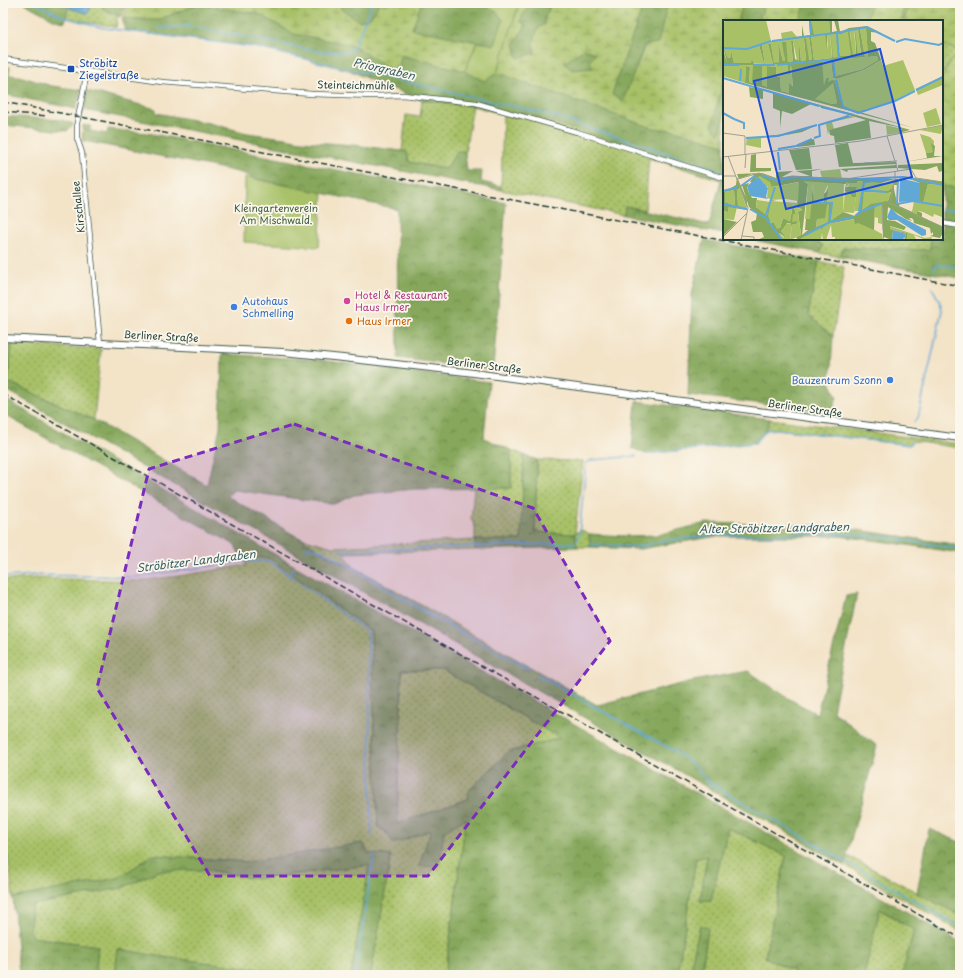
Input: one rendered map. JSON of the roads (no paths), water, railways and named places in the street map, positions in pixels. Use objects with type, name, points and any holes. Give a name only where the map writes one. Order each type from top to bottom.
[{"type":"main road","name":"Berliner Straße","points":[[3,338],[283,352],[343,358],[466,372],[960,438]]},
{"type":"street","name":"Steinteichmühle","points":[[3,59],[162,82],[312,94],[374,96],[403,95],[476,104],[577,132],[723,178]]},
{"type":"street","name":"Kirschallee","points":[[87,72],[77,124],[77,138],[82,153],[100,342]]},
{"type":"street","points":[[943,223],[960,226]]},
{"type":"water","points":[[61,3],[93,3],[88,13],[75,10]]},
{"type":"waterway","name":"Priorgraben","points":[[35,3],[64,17],[104,28],[253,47],[551,115],[723,172]]},
{"type":"waterway","points":[[159,28],[189,26],[316,51],[347,52],[353,49],[372,3]]},
{"type":"waterway","name":"Priorgraben","points":[[943,210],[950,209],[960,211]]},
{"type":"waterway","points":[[934,270],[935,265],[960,267]]},
{"type":"waterway","points":[[914,422],[918,418],[942,310],[939,300],[932,288]]},
{"type":"waterway","points":[[646,454],[755,443],[767,430],[777,429],[909,445],[912,441]]},
{"type":"waterway","points":[[339,551],[576,543],[579,535],[586,463],[592,460],[636,456]]},
{"type":"waterway","name":"Alter Ströbitzer Landgraben","points":[[589,544],[638,547],[662,541],[716,535],[839,534],[885,537],[960,549]]},
{"type":"waterway","points":[[305,550],[309,547],[315,548],[335,557],[431,616],[528,669]]},
{"type":"waterway","name":"Ströbitzer Landgraben","points":[[3,577],[35,575],[137,577],[239,562],[269,561],[368,632],[372,835]]},
{"type":"waterway","points":[[289,576],[293,569]]},
{"type":"waterway","points":[[538,675],[676,752],[694,765],[708,782],[960,927]]},
{"type":"waterway","points":[[355,975],[374,855]]},
{"type":"railway","points":[[3,102],[960,286]]},
{"type":"railway","points":[[3,112],[47,116]]},
{"type":"railway","points":[[3,394],[960,938]]},
{"type":"place","name":"Ströbitz Ziegelstraße","points":[[71,69]]},
{"type":"place","name":"Hotel & Restaurant Haus Irmer","points":[[347,301]]},
{"type":"place","name":"Autohaus Schmelling","points":[[234,307]]},
{"type":"place","name":"Haus Irmer","points":[[349,321]]},
{"type":"place","name":"Bauzentrum Szonn","points":[[890,380]]},
{"type":"park label","name":"Kleingartenverein Am Mischwald.","points":[[276,214]]}]
